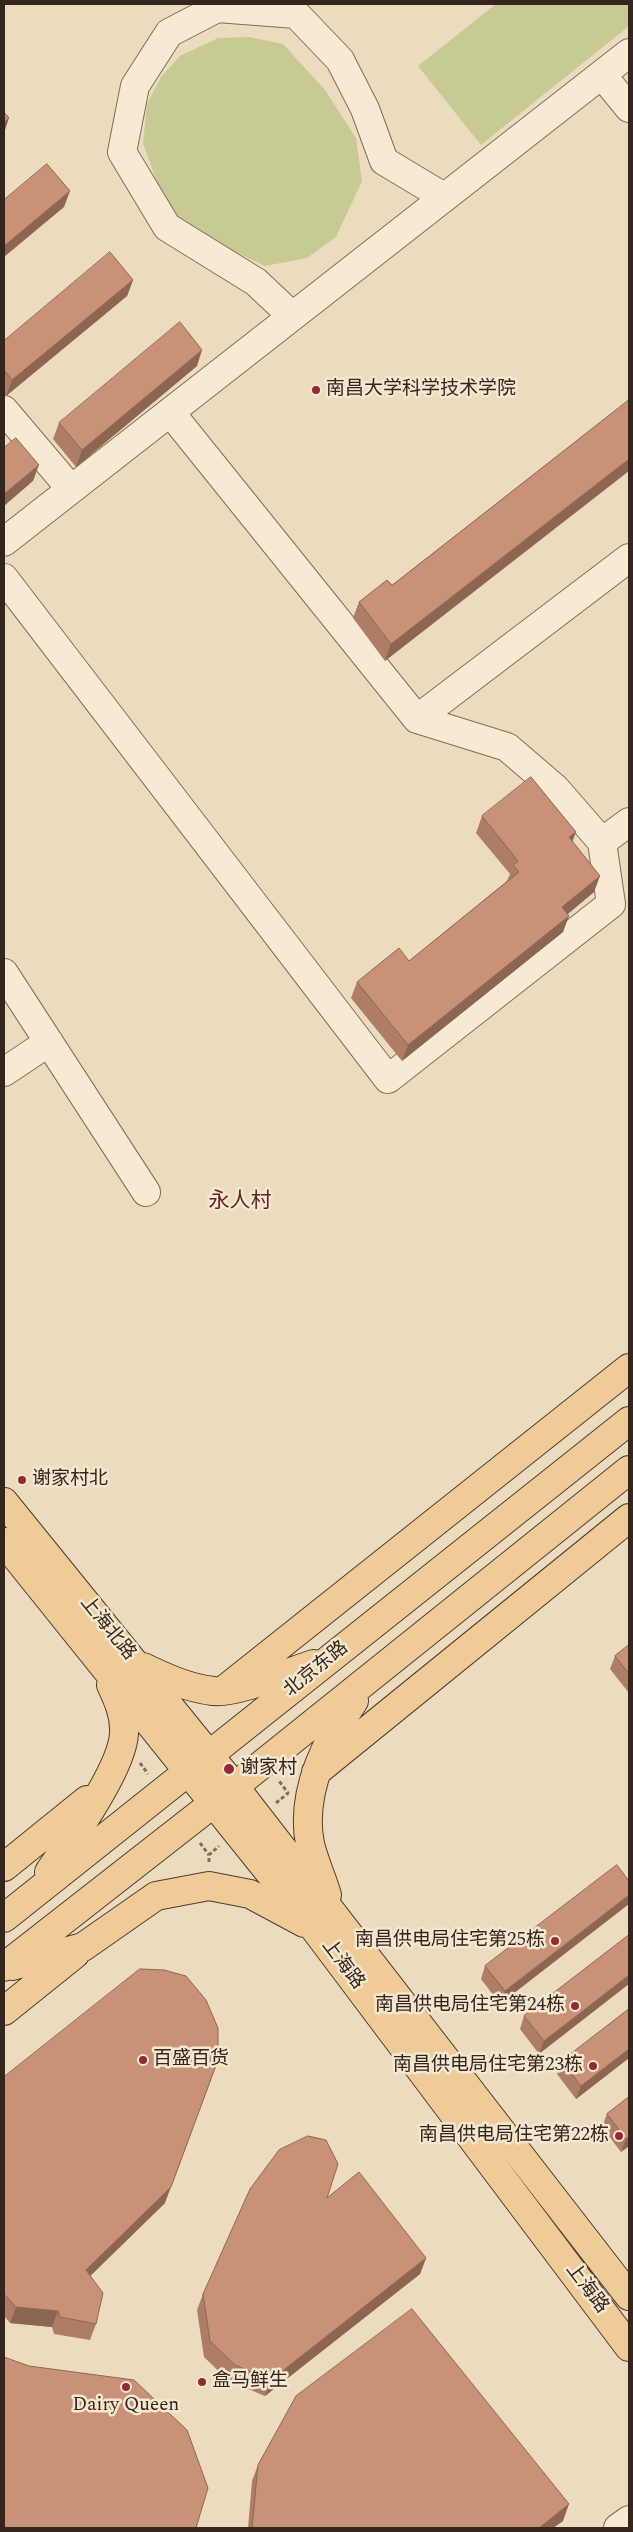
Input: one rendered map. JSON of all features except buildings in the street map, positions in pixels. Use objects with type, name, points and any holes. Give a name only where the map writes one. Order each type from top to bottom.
[{"type":"main road","points":[[224,1690],[629,1368]]},
{"type":"main road","name":"北京东路","points":[[4,1918],[629,1421]]},
{"type":"main road","name":"北京东路","points":[[4,1968],[225,1794],[629,1470]]},
{"type":"main road","name":"上海北路","points":[[4,1502],[134,1662],[199,1763]]},
{"type":"main road","points":[[316,1772],[629,1518]]},
{"type":"main road","name":"上海北路","points":[[4,1542],[97,1657],[199,1763]]},
{"type":"main road","points":[[33,1894],[104,1787],[120,1751],[124,1733],[120,1705],[97,1657]]},
{"type":"main road","points":[[134,1662],[173,1682],[215,1692],[250,1685],[332,1658]]},
{"type":"main road","points":[[4,2011],[82,1947],[156,1896],[209,1886],[250,1894],[324,1920],[310,1843],[310,1794],[316,1772],[335,1728],[372,1675]]},
{"type":"main road","name":"上海路","points":[[199,1763],[629,2296]]},
{"type":"main road","points":[[4,1867],[104,1787]]},
{"type":"main road","name":"上海路","points":[[324,1920],[629,2346]]},
{"type":"main road","points":[[4,1968],[82,1947]]},
{"type":"street","points":[[292,316],[256,282],[166,227],[122,152],[135,86],[169,33],[217,8],[296,14],[340,60],[365,109],[384,161],[444,197]]},
{"type":"street","points":[[4,542],[629,53]]},
{"type":"street","points":[[602,75],[629,108]]},
{"type":"street","points":[[4,410],[71,490]]},
{"type":"street","points":[[4,578],[388,1079],[611,904],[602,842],[556,789],[507,747],[417,719],[170,412]]},
{"type":"street","points":[[417,719],[629,558]]},
{"type":"street","points":[[602,842],[629,822]]},
{"type":"street","points":[[4,973],[146,1192]]},
{"type":"street","points":[[4,1072],[49,1042]]},
{"type":"street","points":[[618,2528],[629,2520]]},
{"type":"green space","points":[[496,4],[629,4],[629,26],[481,145],[418,66]]},
{"type":"green space","points":[[249,37],[283,44],[325,90],[356,138],[362,181],[336,237],[307,258],[265,266],[189,230],[165,205],[143,143],[147,104],[161,77],[180,56],[218,38]]},
{"type":"place","name":"南昌大学科学技术学院","points":[[316,390]]},
{"type":"place","name":"谢家村北","points":[[22,1480]]},
{"type":"place","name":"谢家村","points":[[229,1769]]},
{"type":"place","name":"南昌供电局住宅第25栋","points":[[555,1941]]},
{"type":"place","name":"南昌供电局住宅第24栋","points":[[575,2006]]},
{"type":"place","name":"百盛百货","points":[[143,2060]]},
{"type":"place","name":"南昌供电局住宅第23栋","points":[[593,2066]]},
{"type":"place","name":"南昌供电局住宅第22栋","points":[[619,2136]]},
{"type":"place","name":"盒马鲜生","points":[[202,2382]]},
{"type":"place","name":"Dairy Queen","points":[[126,2387]]},
{"type":"district","name":"永人村","points":[[240,1203]]}]
